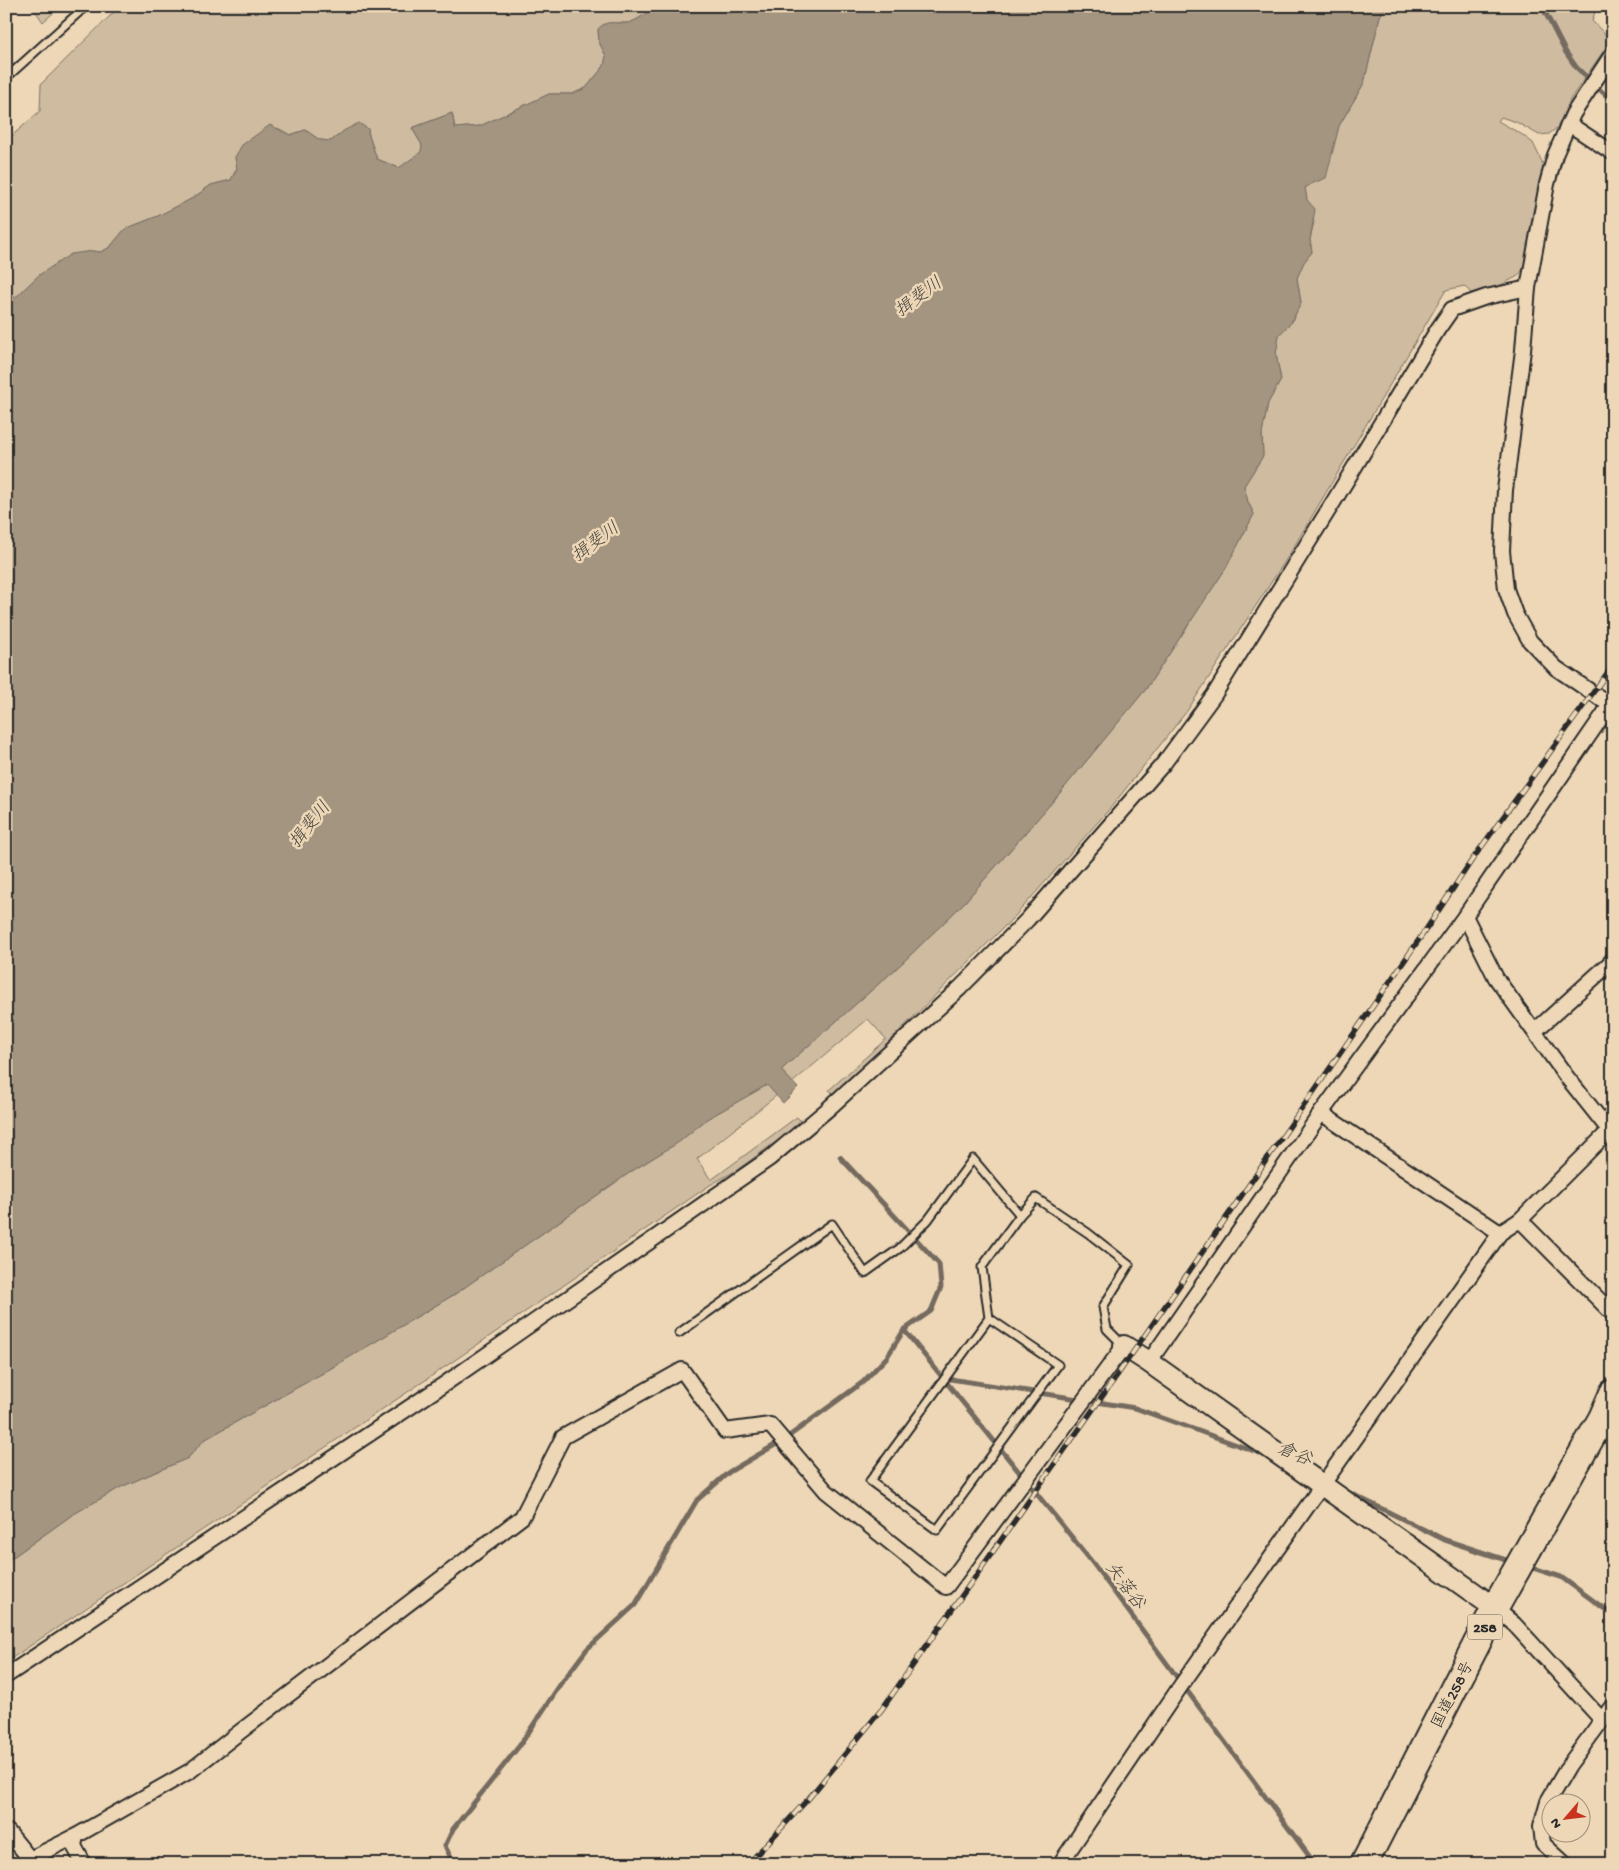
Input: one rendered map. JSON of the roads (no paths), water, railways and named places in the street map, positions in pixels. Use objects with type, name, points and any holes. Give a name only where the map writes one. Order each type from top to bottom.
[{"type":"highway","name":"国道258号","points":[[1364,1864],[1495,1608],[1607,1413],[1613,1393]]},
{"type":"street","points":[[1149,1362],[1321,1113],[1465,916],[1611,706],[1556,668],[1530,641],[1506,589],[1502,551],[1505,490],[1523,350],[1528,288],[1547,184],[1556,155],[1571,120],[1613,53]]},
{"type":"street","points":[[1571,120],[1613,153]]},
{"type":"street","points":[[6,1676],[446,1383],[770,1158],[828,1109],[960,988],[1028,919],[1164,763],[1214,695],[1452,309],[1486,297],[1528,288]]},
{"type":"street","points":[[1060,1864],[1182,1684],[1500,1233],[1520,1220],[1611,1133],[1566,1076],[1496,978],[1465,916]]},
{"type":"street","points":[[1534,1031],[1613,959]]},
{"type":"street","points":[[1321,1113],[1500,1233]]},
{"type":"street","points":[[1520,1220],[1613,1314]]},
{"type":"street","points":[[6,1833],[8,1832],[30,1859],[76,1836],[190,1771],[241,1730],[522,1517],[563,1437],[682,1370],[725,1431],[770,1425],[826,1491],[946,1587],[1124,1346],[1495,1608],[1514,1624],[1602,1720]]},
{"type":"street","points":[[1565,1864],[1543,1844],[1541,1826],[1548,1801],[1569,1765],[1613,1705]]},
{"type":"street","points":[[76,1836],[74,1846],[84,1864]]},
{"type":"lane","points":[[6,78],[86,6]]},
{"type":"lane","points":[[679,1333],[832,1224],[866,1273],[900,1248],[928,1220],[973,1159],[1020,1215]]},
{"type":"lane","points":[[989,1318],[1058,1365],[937,1530],[870,1481],[989,1318],[982,1267],[1020,1215],[1036,1198],[1088,1233],[1129,1265],[1103,1307],[1107,1329],[1124,1346]]},
{"type":"water","name":"揖斐川","points":[[659,6],[1387,6],[1380,16],[1364,83],[1339,126],[1326,178],[1305,188],[1307,200],[1315,209],[1310,240],[1312,252],[1304,262],[1297,278],[1301,303],[1291,323],[1279,335],[1276,354],[1281,380],[1268,403],[1262,434],[1263,456],[1244,486],[1248,502],[1254,514],[1226,568],[1146,689],[1054,800],[963,904],[899,966],[781,1070],[798,1088],[783,1103],[767,1085],[707,1119],[679,1142],[632,1171],[455,1294],[323,1373],[204,1440],[188,1458],[121,1487],[72,1515],[6,1562],[6,302],[17,296],[39,275],[71,254],[93,251],[101,252],[110,247],[125,229],[158,216],[193,198],[211,185],[231,180],[237,168],[235,157],[242,145],[270,125],[290,135],[305,130],[320,140],[331,141],[345,130],[359,123],[368,129],[377,159],[399,168],[421,152],[422,145],[412,128],[452,113],[455,128],[480,126],[549,94],[572,94],[586,88],[604,66],[606,56],[599,42],[598,29],[608,23],[623,23],[638,19]]},
{"type":"waterway","points":[[1542,6],[1565,51],[1576,67],[1613,102]]},
{"type":"waterway","points":[[454,1864],[445,1846],[453,1829],[520,1745],[560,1685],[587,1649],[635,1605],[697,1500],[729,1472],[785,1439],[863,1382],[887,1357],[904,1330],[931,1311],[941,1287],[939,1264],[840,1157]]},
{"type":"waterway","name":"矢落谷","points":[[904,1330],[1092,1562],[1315,1864]]},
{"type":"waterway","name":"倉谷","points":[[944,1378],[1135,1408],[1265,1455]]},
{"type":"waterway","name":"倉谷","points":[[1348,1492],[1445,1540],[1512,1562]]},
{"type":"waterway","name":"倉谷","points":[[1527,1566],[1561,1577],[1613,1615]]},
{"type":"railway","points":[[748,1864],[809,1798],[882,1709],[1118,1374],[1427,928],[1472,860],[1613,665]]}]
